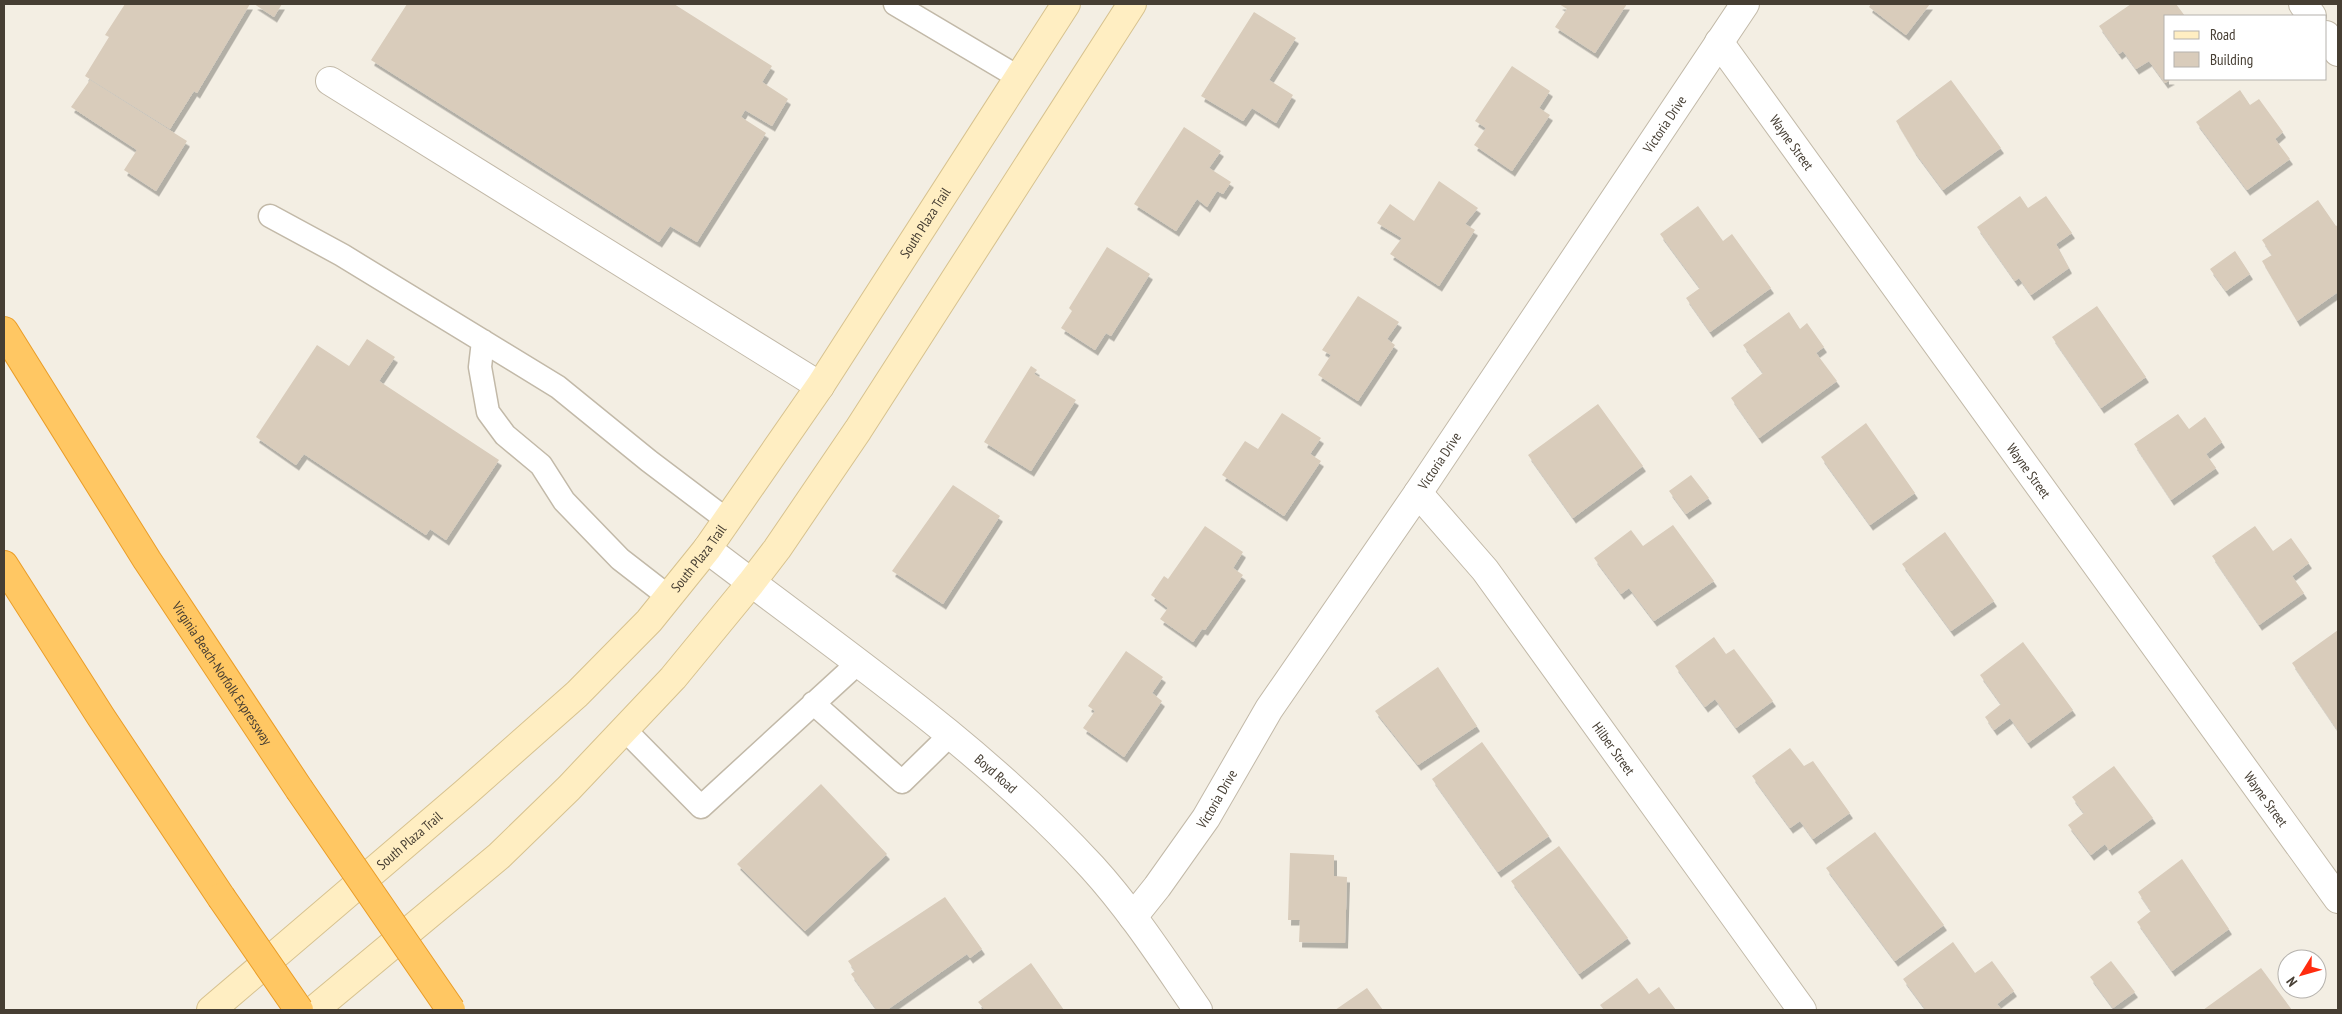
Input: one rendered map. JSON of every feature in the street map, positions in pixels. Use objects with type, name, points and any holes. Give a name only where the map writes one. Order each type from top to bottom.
[{"type":"highway","name":"Virginia Beach-Norfolk Expressway","points":[[4,331],[147,560],[299,789],[451,1010]]},
{"type":"highway","points":[[4,564],[100,717],[299,1010]]},
{"type":"main road","name":"South Plaza Trail","points":[[211,1010],[465,793],[577,694],[649,621],[707,549],[820,386],[1066,4]]},
{"type":"main road","points":[[314,1010],[499,856],[569,788],[673,678],[751,583],[777,549],[858,430],[1132,4]]},
{"type":"street","name":"Victoria Drive","points":[[1133,917],[1157,887],[1206,818],[1269,709],[1418,493],[1745,4]]},
{"type":"street","points":[[2303,4],[2311,15]]},
{"type":"street","points":[[2327,36],[2338,52]]},
{"type":"street","name":"Wayne Street","points":[[1719,42],[2338,899]]},
{"type":"street","points":[[330,82],[820,386]]},
{"type":"street","name":"Hilber Street","points":[[1418,493],[1485,570],[1802,1010]]},
{"type":"street","name":"Boyd Road","points":[[707,549],[858,663],[992,769],[1091,867],[1133,917],[1198,1010]]},
{"type":"lane","points":[[895,4],[1018,77]]},
{"type":"lane","points":[[270,216],[342,255],[558,387],[727,520]]},
{"type":"lane","points":[[483,341],[480,367],[488,412],[506,436],[541,465],[564,501],[620,559],[668,597]]},
{"type":"lane","points":[[624,730],[701,807],[858,663]]},
{"type":"lane","points":[[813,704],[902,782],[950,735]]},
{"type":"building","points":[[125,4],[250,4],[197,93],[194,91],[170,129],[85,76],[109,37],[105,35]]},
{"type":"building","points":[[254,4],[282,4],[274,17]]},
{"type":"building","points":[[407,4],[674,4],[772,66],[762,82],[788,99],[772,126],[745,110],[741,117],[766,133],[697,242],[670,226],[659,242],[371,60]]},
{"type":"building","points":[[1559,4],[1627,4],[1595,53],[1555,27],[1567,9]]},
{"type":"building","points":[[1871,4],[1930,4],[1906,35],[1869,7]]},
{"type":"building","points":[[2131,4],[2176,4],[2184,15],[2164,15],[2164,80],[2170,80],[2165,83],[2149,61],[2136,69],[2123,51],[2119,54],[2099,26]]},
{"type":"building","points":[[1254,12],[1296,38],[1269,80],[1293,95],[1276,123],[1252,108],[1243,121],[1201,96]]},
{"type":"building","points":[[1512,66],[1550,91],[1539,108],[1550,115],[1512,171],[1474,145],[1486,128],[1475,121]]},
{"type":"building","points":[[90,80],[187,141],[156,191],[124,170],[137,150],[71,107]]},
{"type":"building","points":[[1951,80],[2001,148],[1943,190],[1914,151],[1896,121]]},
{"type":"building","points":[[2240,90],[2250,105],[2259,99],[2283,132],[2275,139],[2290,159],[2247,190],[2196,122]]},
{"type":"building","points":[[1184,127],[1221,151],[1209,168],[1231,182],[1223,194],[1217,191],[1207,207],[1197,199],[1176,231],[1134,204]]},
{"type":"building","points":[[1439,181],[1478,208],[1465,224],[1475,230],[1439,286],[1390,254],[1402,238],[1377,223],[1390,204],[1414,221]]},
{"type":"building","points":[[2020,196],[2028,208],[2046,196],[2072,233],[2056,244],[2069,268],[2031,295],[2019,278],[2015,281],[1977,227]]},
{"type":"building","points":[[2318,200],[2336,226],[2338,225],[2338,292],[2297,321],[2262,261],[2272,255],[2262,240]]},
{"type":"building","points":[[1698,206],[1723,241],[1732,234],[1771,288],[1710,332],[1686,298],[1700,288],[1660,234]]},
{"type":"building","points":[[1107,247],[1150,274],[1111,336],[1106,333],[1095,350],[1061,328],[1072,311],[1069,308]]},
{"type":"building","points":[[2235,251],[2250,274],[2226,291],[2210,269]]},
{"type":"building","points":[[1358,296],[1399,322],[1387,339],[1395,345],[1358,401],[1318,375],[1331,355],[1322,350]]},
{"type":"building","points":[[2097,306],[2146,377],[2101,408],[2052,337]]},
{"type":"building","points":[[1789,312],[1800,329],[1807,323],[1824,347],[1816,353],[1837,381],[1759,438],[1731,398],[1763,373],[1743,345]]},
{"type":"building","points":[[367,339],[395,357],[379,381],[499,460],[446,540],[430,529],[426,535],[304,454],[296,465],[256,437],[317,345],[349,366]]},
{"type":"building","points":[[1031,366],[1037,370],[1034,374],[1076,400],[1031,471],[984,442]]},
{"type":"building","points":[[1598,404],[1643,466],[1573,518],[1528,455]]},
{"type":"building","points":[[1282,413],[1321,438],[1310,454],[1321,461],[1284,516],[1222,475],[1245,441],[1258,449]]},
{"type":"building","points":[[2178,414],[2189,429],[2205,417],[2222,442],[2206,454],[2216,468],[2171,500],[2134,444]]},
{"type":"building","points":[[1866,423],[1915,493],[1870,525],[1821,457]]},
{"type":"building","points":[[1691,475],[1709,498],[1686,514],[1669,491]]},
{"type":"building","points":[[953,485],[1000,516],[943,604],[892,571]]},
{"type":"building","points":[[1673,525],[1714,581],[1654,621],[1629,588],[1621,594],[1594,558],[1631,530],[1643,546]]},
{"type":"building","points":[[1205,526],[1243,552],[1233,568],[1243,575],[1205,630],[1202,629],[1193,642],[1160,619],[1168,608],[1151,595],[1164,576],[1168,579]]},
{"type":"building","points":[[2255,526],[2273,551],[2291,538],[2309,563],[2292,576],[2304,593],[2259,625],[2212,556]]},
{"type":"building","points":[[1945,532],[1994,601],[1951,631],[1902,564]]},
{"type":"building","points":[[2338,630],[2338,731],[2292,663]]},
{"type":"building","points":[[1714,637],[1726,654],[1734,649],[1773,701],[1736,728],[1715,699],[1705,707],[1675,666]]},
{"type":"building","points":[[2023,642],[2073,710],[2028,743],[2010,718],[1994,730],[1985,717],[2001,704],[1980,675]]},
{"type":"building","points":[[1126,651],[1163,677],[1152,693],[1162,701],[1124,757],[1083,728],[1095,711],[1088,706]]},
{"type":"building","points":[[1438,667],[1477,726],[1418,765],[1375,711]]},
{"type":"building","points":[[1482,742],[1549,836],[1498,872],[1432,779]]},
{"type":"building","points":[[1790,748],[1804,766],[1813,761],[1850,813],[1813,839],[1800,821],[1790,828],[1752,776]]},
{"type":"building","points":[[2114,766],[2153,818],[2109,850],[2105,844],[2091,855],[2068,825],[2084,813],[2072,797]]},
{"type":"building","points":[[821,784],[887,854],[805,931],[737,864]]},
{"type":"building","points":[[1875,832],[1944,925],[1895,961],[1826,868]]},
{"type":"building","points":[[1559,846],[1628,938],[1579,974],[1511,881]]},
{"type":"building","points":[[1290,853],[1334,855],[1334,876],[1347,877],[1345,943],[1299,942],[1300,920],[1288,920]]},
{"type":"building","points":[[2182,859],[2229,929],[2172,971],[2137,922],[2151,911],[2138,892]]},
{"type":"building","points":[[945,897],[982,949],[970,958],[967,954],[887,1010],[877,1010],[851,974],[855,971],[848,961]]},
{"type":"building","points":[[1953,942],[1975,973],[1992,961],[2014,991],[1997,1004],[2002,1010],[1926,1010],[1903,979]]},
{"type":"building","points":[[2111,961],[2135,992],[2113,1008],[2090,977]]},
{"type":"building","points":[[1031,963],[1064,1010],[985,1010],[978,1002]]},
{"type":"building","points":[[2261,968],[2277,990],[2277,999],[2284,999],[2292,1010],[2203,1010]]},
{"type":"building","points":[[1637,978],[1649,994],[1659,987],[1676,1010],[1604,1010],[1600,1005]]},
{"type":"building","points":[[1367,988],[1383,1010],[1335,1010]]}]
